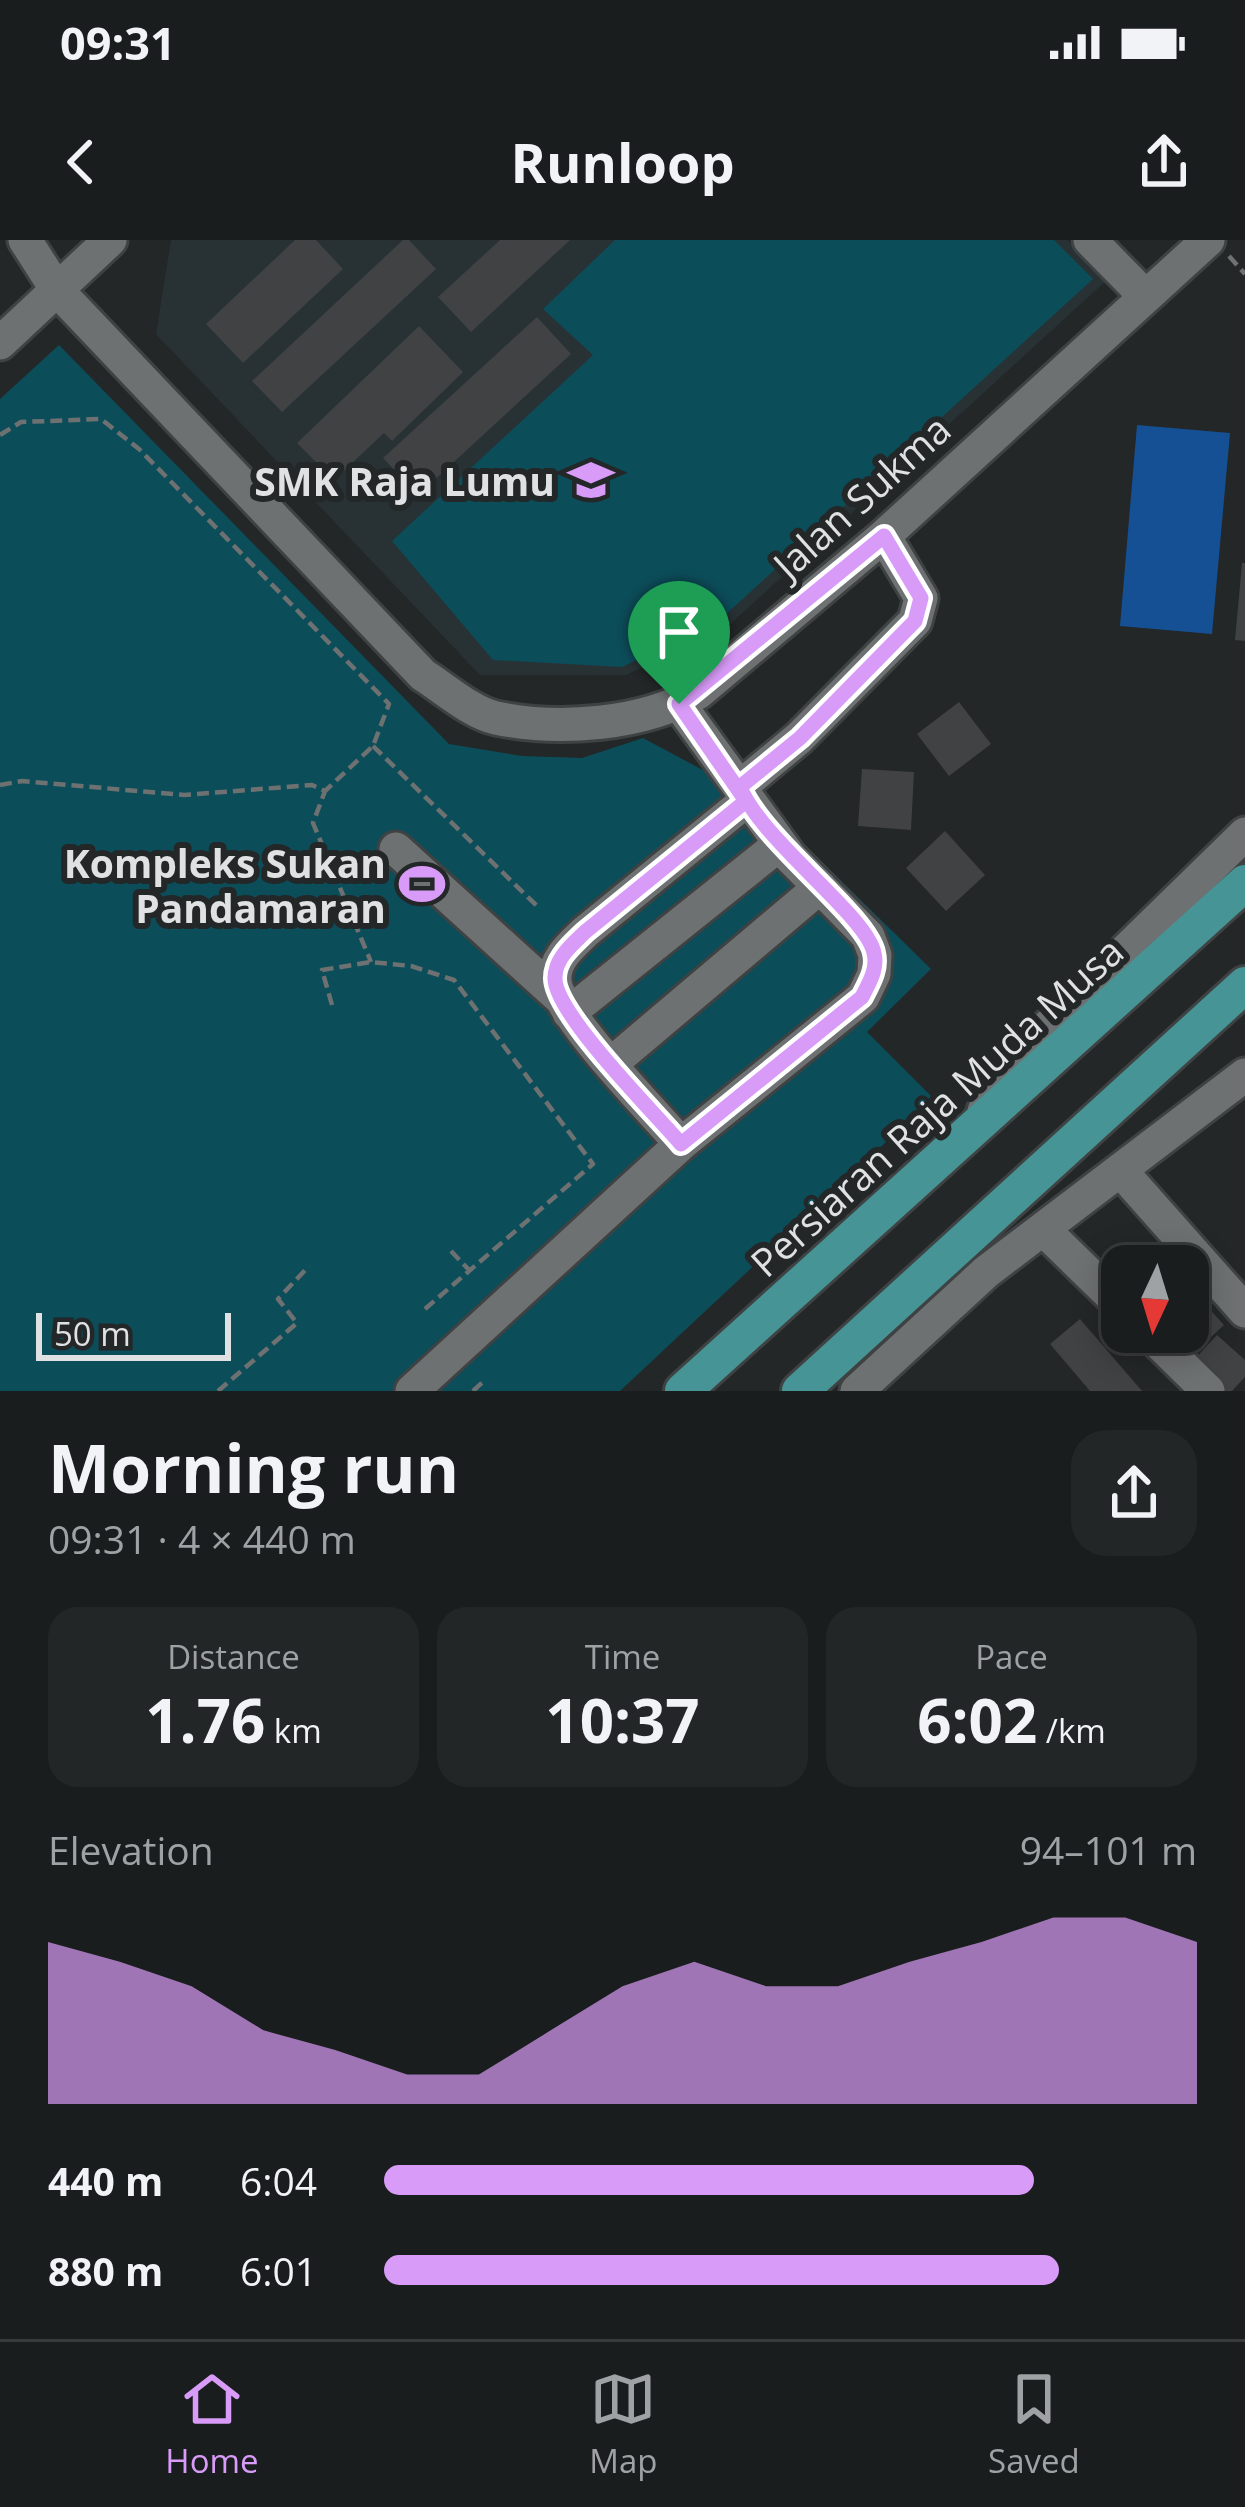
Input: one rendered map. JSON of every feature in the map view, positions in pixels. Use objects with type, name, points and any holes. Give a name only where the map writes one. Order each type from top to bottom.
[{"type":"main road","name":"Persiaran Raja Muda Musa","points":[[683,1391],[1245,883]]},
{"type":"main road","points":[[800,1391],[1243,990]]},
{"type":"street","name":"Jalan Sukma","points":[[25,240],[57,290],[423,675],[492,718],[593,724],[679,704],[884,536],[1208,240]]},
{"type":"street","points":[[0,344],[110,240]]},
{"type":"street","points":[[1090,240],[1145,296]]},
{"type":"street","points":[[563,1005],[554,975],[563,953],[743,794],[915,621],[921,598],[884,536]]},
{"type":"street","points":[[412,1391],[681,1144],[862,997],[874,974],[875,956],[868,936],[780,844],[679,704]]},
{"type":"street","points":[[978,1125],[994,1090],[1032,1042],[1245,834]]},
{"type":"street","points":[[563,1005],[780,844]]},
{"type":"street","points":[[396,849],[563,1005],[681,1144]]},
{"type":"street","points":[[612,1063],[820,887]]},
{"type":"street","points":[[857,1391],[986,1272],[1245,1075]]},
{"type":"street","points":[[1120,1171],[1245,1311]]},
{"type":"street","points":[[1043,1229],[1101,1286]]},
{"type":"street","points":[[1169,1353],[1208,1391]]},
{"type":"path","points":[[0,435],[21,422],[101,419],[139,449],[389,704],[373,746],[325,791],[314,823],[371,962]]},
{"type":"path","points":[[373,746],[537,906]]},
{"type":"path","points":[[0,785],[22,781],[184,795],[312,785],[325,791]]},
{"type":"path","points":[[332,1005],[322,970],[371,962],[412,966],[454,980],[593,1164],[424,1309]]},
{"type":"path","points":[[451,1251],[470,1271]]},
{"type":"path","points":[[218,1391],[297,1323],[278,1299],[309,1266]]},
{"type":"path","points":[[473,1391],[486,1379]]},
{"type":"shaded area","name":"SMK Raja Lumu","points":[[171,240],[1067,240],[1107,280],[728,626],[626,675],[480,675],[156,334]]},
{"type":"shaded area","name":"SMK Raja Lumu","points":[[615,240],[1054,240],[1093,279],[723,617],[622,667],[493,660],[392,541],[593,355],[543,309]]},
{"type":"shaded area","name":"Kompleks Sukan Pandamaran","points":[[59,345],[449,744],[522,756],[582,758],[643,738],[759,800],[931,969],[867,1032],[933,1098],[620,1391],[0,1391],[0,399]]},
{"type":"water","points":[[1137,425],[1230,433],[1212,634],[1120,626]]},
{"type":"building","points":[[295,240],[316,240],[343,269],[243,363],[206,324]]},
{"type":"building","points":[[403,240],[409,240],[436,269],[282,412],[252,381]]},
{"type":"building","points":[[500,240],[570,240],[471,332],[438,297]]},
{"type":"building","points":[[537,317],[571,354],[418,495],[383,458]]},
{"type":"building","points":[[419,326],[463,372],[392,441],[384,433],[334,480],[297,443]]},
{"type":"building","points":[[1245,563],[1245,641],[1235,640]]},
{"type":"building","points":[[959,702],[991,744],[949,776],[917,734]]},
{"type":"building","points":[[862,769],[914,772],[911,830],[858,826]]},
{"type":"building","points":[[945,831],[985,875],[946,911],[906,868]]},
{"type":"building","points":[[1209,1309],[1224,1325],[1209,1339]]},
{"type":"building","points":[[1080,1319],[1101,1343],[1101,1353],[1109,1353],[1142,1391],[1090,1391],[1050,1344]]},
{"type":"building","points":[[1217,1335],[1245,1360],[1245,1377],[1232,1391],[1222,1391],[1191,1363],[1200,1353],[1209,1353],[1209,1344]]},
{"type":"place","name":"SMK Raja Lumu","points":[[591,480]]},
{"type":"place","name":"Kompleks Sukan Pandamaran","points":[[422,884]]},
{"type":"route","points":[[884,536],[921,598],[915,621],[800,738],[740,787],[790,857],[868,936],[875,956],[874,974],[862,997],[842,1015],[681,1144],[578,1026],[558,996],[554,975],[563,953],[585,932],[746,801],[679,704],[884,536]]}]
